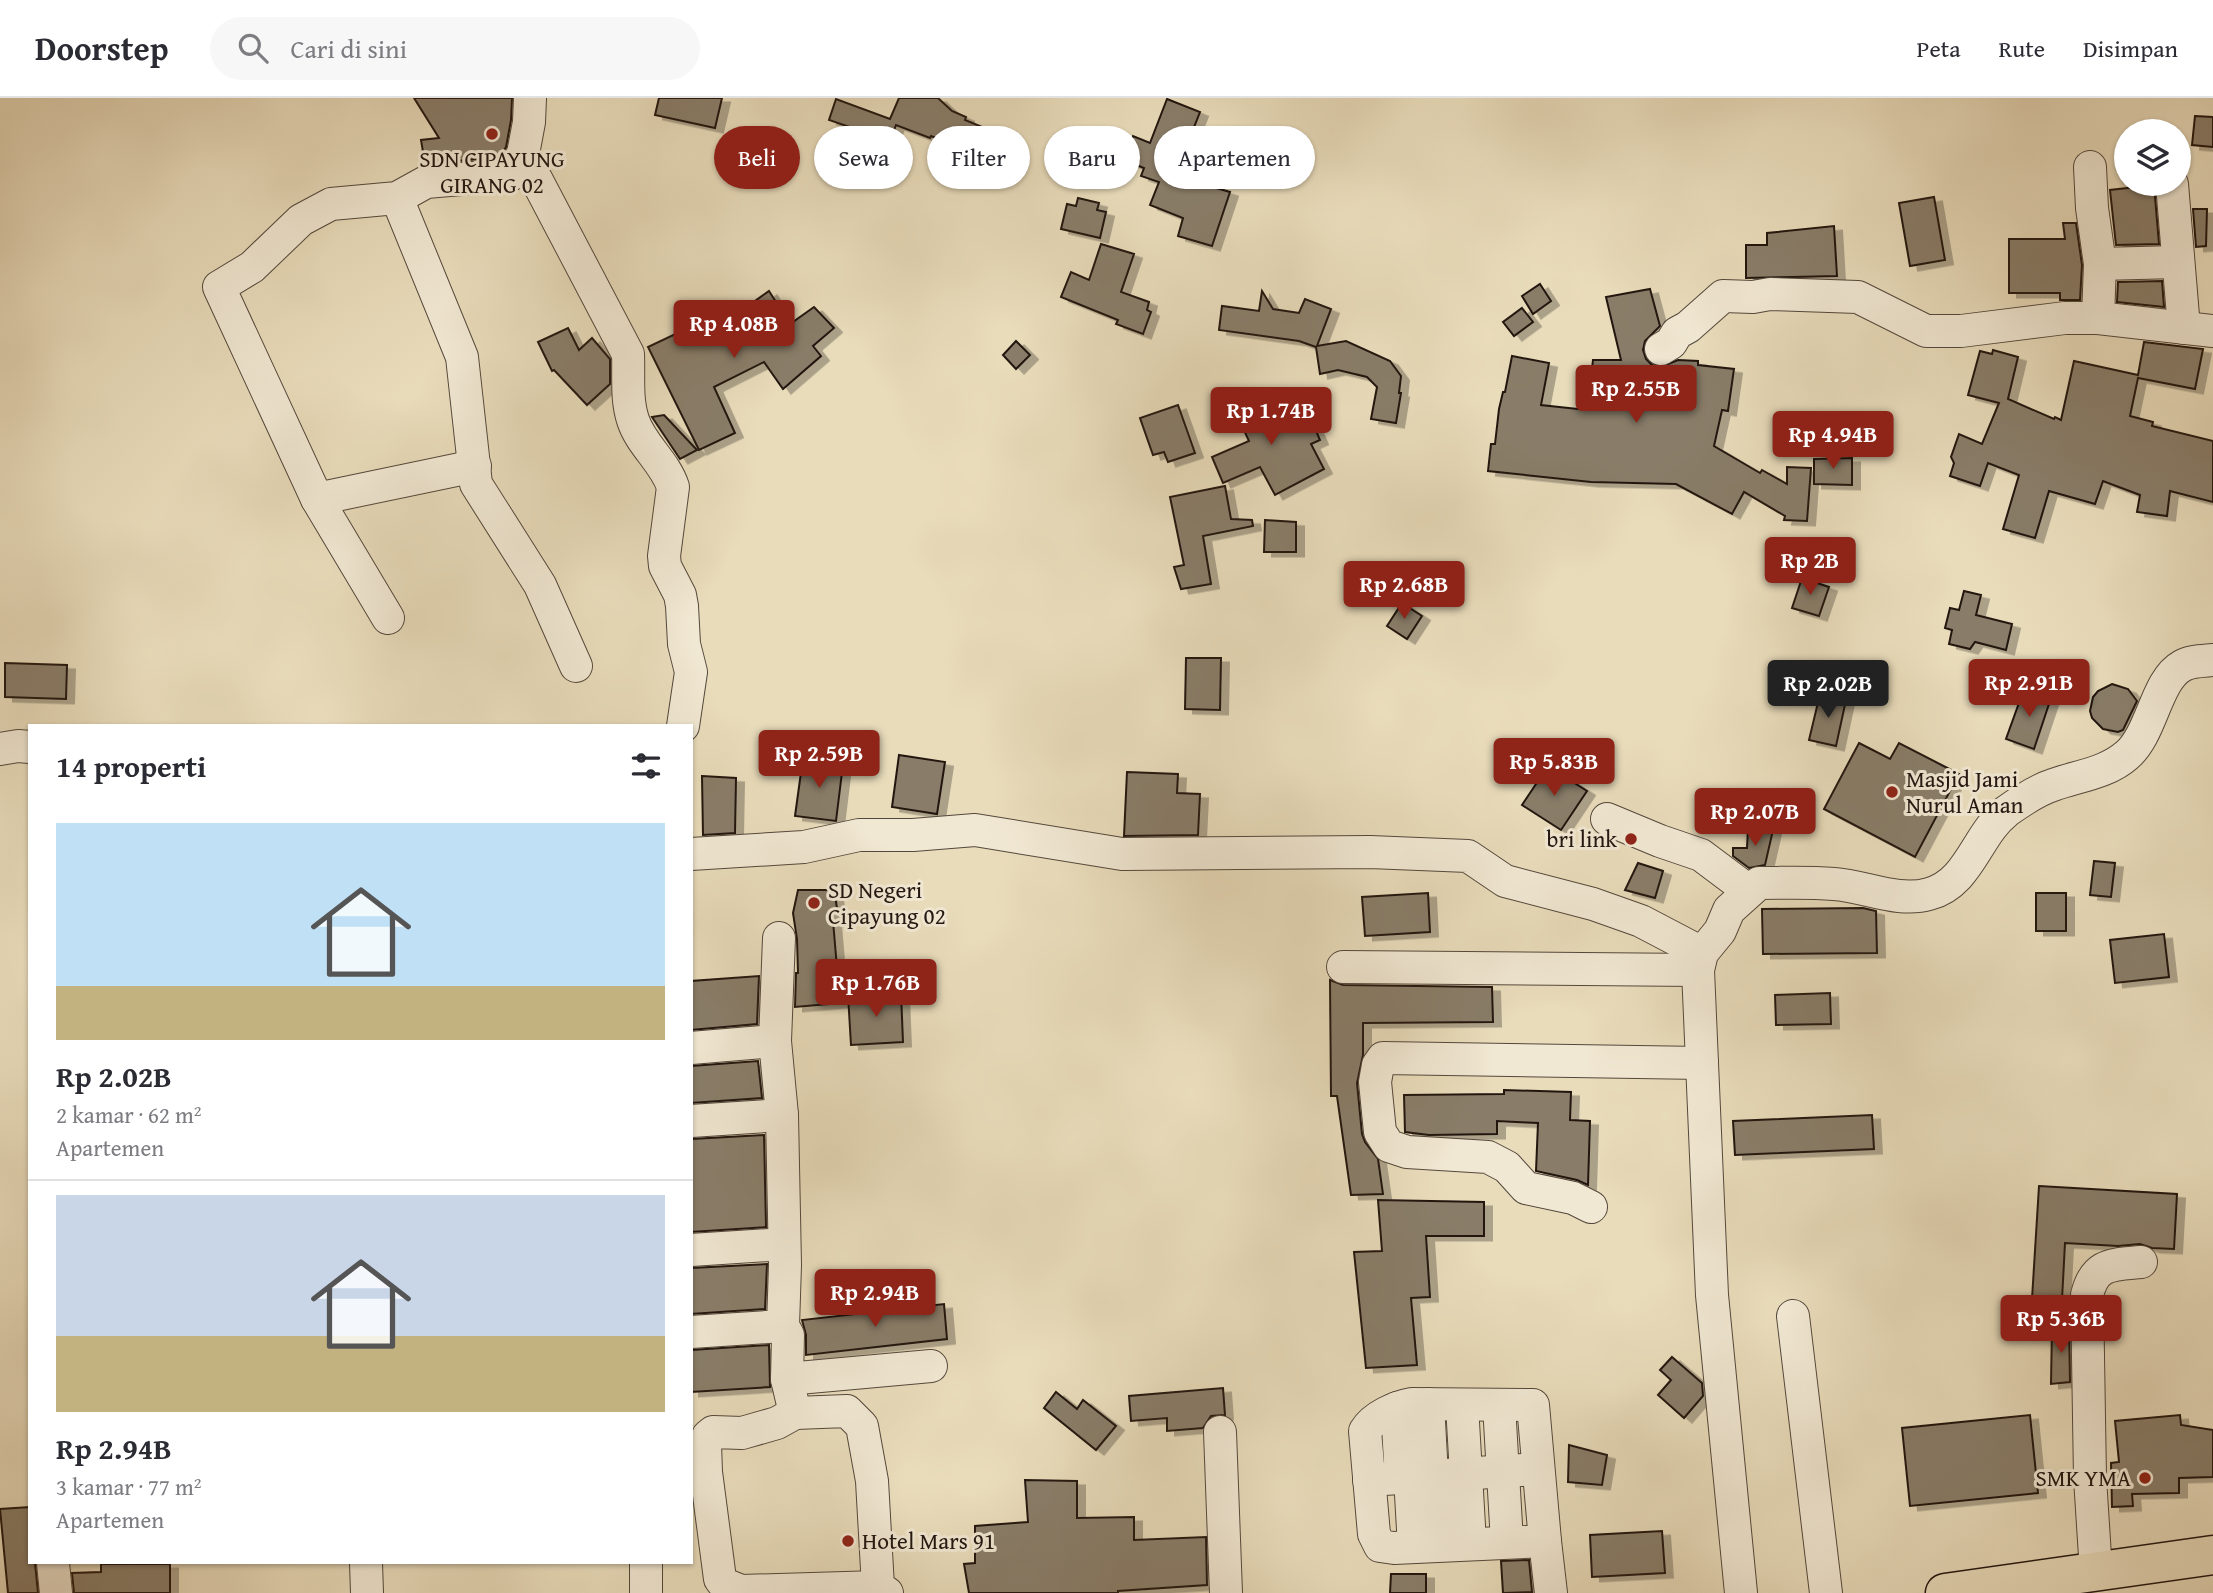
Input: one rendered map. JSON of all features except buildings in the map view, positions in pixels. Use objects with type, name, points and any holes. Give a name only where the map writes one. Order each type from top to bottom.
[{"type":"highway","points":[[1963,1592],[2093,1579],[2213,1555]]},
{"type":"street","points":[[388,618],[317,499],[219,287],[251,267],[301,220],[331,204],[397,198],[426,183],[510,175],[523,154],[530,98]]},
{"type":"street","points":[[523,154],[628,354],[627,387],[633,421],[673,487],[664,556],[665,566],[680,594],[684,643],[691,672],[683,724]]},
{"type":"street","points":[[2090,167],[2100,264],[2098,318]]},
{"type":"street","points":[[1661,349],[1723,296],[1753,297],[1770,294],[1858,297],[1926,331],[1961,331],[2065,318],[2098,318],[2199,330],[2177,262],[2173,196]]},
{"type":"street","points":[[397,198],[463,357],[476,484],[540,585],[576,666]]},
{"type":"street","points":[[2100,264],[2177,262]]},
{"type":"street","points":[[317,499],[475,466]]},
{"type":"street","points":[[1741,1593],[1712,1295],[1700,962],[1720,931],[1729,910],[1759,883],[1836,884],[1909,896],[1927,895],[1944,888],[1957,878],[1998,819],[2030,796],[2050,786],[2097,771],[2127,756],[2140,741],[2170,675],[2183,665],[2213,660]]},
{"type":"street","points":[[0,749],[28,747]]},
{"type":"street","points":[[1607,819],[1701,855],[1749,891]]},
{"type":"street","points":[[693,853],[804,847],[859,835],[913,835],[975,830],[1122,854],[1370,852],[1468,856],[1505,881],[1593,904],[1641,921],[1700,962]]},
{"type":"street","points":[[779,938],[775,1041],[782,1115],[783,1326],[788,1335],[787,1379],[795,1413]]},
{"type":"street","points":[[1343,967],[1700,962]]},
{"type":"street","points":[[693,1048],[775,1041]]},
{"type":"street","points":[[1591,1207],[1573,1198],[1526,1188],[1507,1167],[1488,1157],[1407,1152],[1389,1146],[1380,1132],[1375,1082],[1378,1065],[1383,1058],[1702,1063]]},
{"type":"street","points":[[693,1121],[782,1115]]},
{"type":"street","points":[[693,1250],[784,1244]]},
{"type":"street","points":[[2093,1579],[2087,1296],[2091,1280],[2107,1266],[2141,1262]]},
{"type":"street","points":[[1793,1316],[1826,1593]]},
{"type":"street","points":[[693,1332],[783,1326]]},
{"type":"street","points":[[787,1379],[931,1366]]},
{"type":"street","points":[[1545,1541],[1384,1548],[1374,1534],[1365,1430],[1374,1420],[1397,1408],[1412,1404],[1533,1405],[1551,1593]]},
{"type":"street","points":[[1428,1404],[1430,1476],[1443,1545]]},
{"type":"street","points":[[1430,1476],[1462,1405]]},
{"type":"street","points":[[1499,1405],[1507,1542]]},
{"type":"street","points":[[1397,1408],[1430,1476],[1443,1545]]},
{"type":"street","points":[[847,1411],[862,1426],[875,1506],[882,1590],[741,1591],[724,1584],[720,1578],[706,1472],[705,1444],[708,1436],[713,1432],[742,1433],[777,1423],[795,1413],[847,1411]]},
{"type":"street","points":[[1220,1432],[1226,1593]]},
{"type":"street","points":[[1369,1480],[1538,1469]]},
{"type":"street","points":[[53,1564],[56,1593]]},
{"type":"street","points":[[366,1564],[367,1593]]},
{"type":"street","points":[[646,1564],[646,1593]]},
{"type":"place","name":"SDN CIPAYUNG GIRANG 02","points":[[492,134]]},
{"type":"place","name":"Masjid Jami Nurul Aman","points":[[1892,792]]},
{"type":"place","name":"bri link","points":[[1631,839]]},
{"type":"place","name":"SD Negeri Cipayung 02","points":[[814,903]]},
{"type":"place","name":"SMK YMA","points":[[2145,1478]]},
{"type":"place","name":"Hotel Mars 91","points":[[848,1541]]}]
